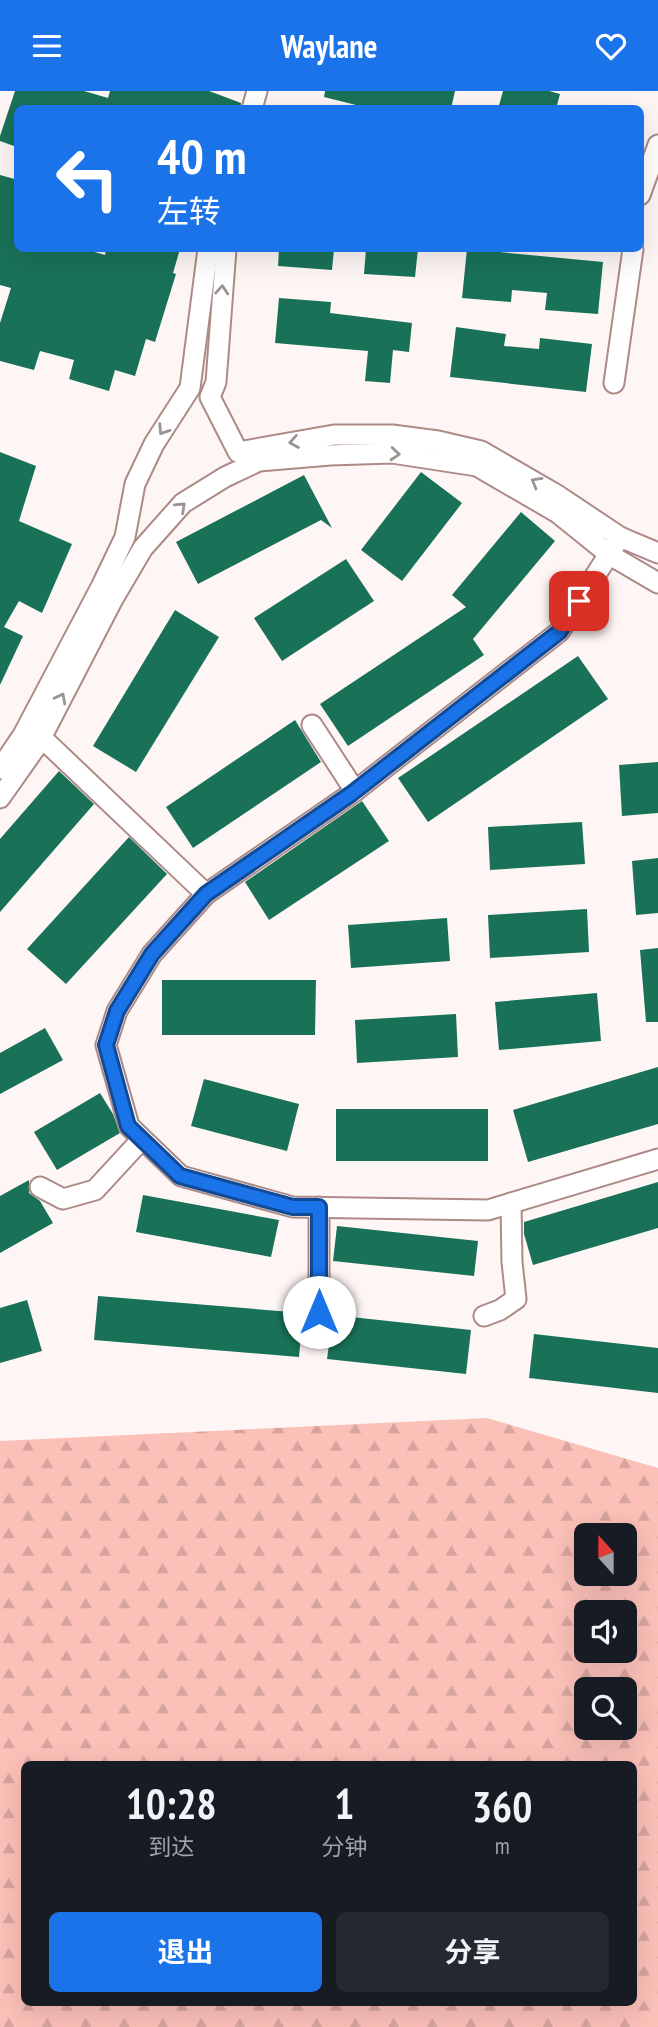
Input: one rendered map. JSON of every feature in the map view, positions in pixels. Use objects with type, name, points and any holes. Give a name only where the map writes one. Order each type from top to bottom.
[{"type":"street","points":[[644,184],[658,145]]},
{"type":"street","points":[[0,769],[23,734],[101,587],[125,537],[135,484],[154,443],[190,388],[208,252]]},
{"type":"street","points":[[225,252],[216,382],[210,397],[238,452],[334,435],[392,435],[438,441],[481,451],[557,495],[620,537],[658,553]]},
{"type":"street","points":[[614,383],[633,252]]},
{"type":"street","points":[[190,388],[235,472]]},
{"type":"street","points":[[0,798],[41,737],[113,599],[143,548],[183,503],[259,461],[392,453],[477,466],[558,513],[610,555],[658,583]]},
{"type":"street","points":[[620,537],[559,632],[355,791],[206,894],[152,954],[117,1011],[106,1045],[128,1126],[180,1176],[293,1207],[488,1210],[658,1159]]},
{"type":"street","points":[[312,725],[355,791]]},
{"type":"street","points":[[41,737],[206,894]]},
{"type":"street","points":[[40,1187],[63,1199],[95,1190],[142,1139]]},
{"type":"street","points":[[484,1316],[516,1299],[510,1203]]},
{"type":"street","points":[[319,1207],[319,1312]]},
{"type":"green space","points":[[487,1418],[658,1468],[658,2027],[0,2027],[0,1441]]},
{"type":"building","points":[[15,91],[84,91],[108,98],[110,91],[209,91],[241,103],[14,105],[14,146],[0,141]]},
{"type":"building","points":[[325,91],[455,91],[452,105],[356,105],[324,97]]},
{"type":"building","points":[[503,91],[549,91],[560,94],[557,105],[499,105]]},
{"type":"building","points":[[0,175],[14,179],[14,252],[94,252],[105,255],[106,252],[179,252],[173,273],[176,274],[155,342],[146,339],[135,376],[115,370],[109,391],[69,379],[74,360],[40,351],[34,370],[0,361],[0,323],[11,288],[0,285]]},
{"type":"building","points":[[279,252],[334,252],[332,270],[278,266]]},
{"type":"building","points":[[366,252],[418,252],[415,277],[364,274]]},
{"type":"building","points":[[467,252],[498,252],[603,262],[598,314],[545,310],[547,293],[512,290],[511,302],[462,298]]},
{"type":"building","points":[[279,298],[331,302],[330,313],[412,323],[409,352],[393,350],[390,383],[365,381],[368,351],[275,343]]},
{"type":"building","points":[[456,327],[506,334],[504,346],[539,349],[540,338],[592,344],[586,392],[450,377]]},
{"type":"building","points":[[0,452],[36,466],[19,521],[72,544],[42,613],[19,601],[4,627],[23,636],[0,685]]},
{"type":"building","points":[[421,472],[462,503],[402,581],[361,550]]},
{"type":"building","points":[[304,475],[332,528],[321,520],[198,584],[176,542]]},
{"type":"building","points":[[521,512],[555,541],[473,639],[484,655],[348,746],[320,704],[466,607],[452,595]]},
{"type":"building","points":[[346,559],[374,601],[282,661],[254,618]]},
{"type":"building","points":[[175,610],[219,637],[136,772],[93,746]]},
{"type":"building","points":[[578,656],[608,699],[428,822],[398,778]]},
{"type":"building","points":[[295,720],[321,762],[193,848],[166,807]]},
{"type":"building","points":[[658,762],[658,813],[622,816],[619,765]]},
{"type":"building","points":[[59,771],[94,804],[0,912],[0,839]]},
{"type":"building","points":[[362,801],[389,841],[269,920],[245,882]]},
{"type":"building","points":[[582,822],[585,864],[490,870],[488,827]]},
{"type":"building","points":[[129,837],[167,874],[66,984],[27,949]]},
{"type":"building","points":[[658,858],[658,913],[636,915],[632,861]]},
{"type":"building","points":[[587,909],[589,952],[490,958],[488,915]]},
{"type":"building","points":[[447,918],[450,961],[351,968],[348,925]]},
{"type":"building","points":[[658,948],[658,1022],[646,1022],[640,950]]},
{"type":"building","points":[[162,980],[316,980],[315,1035],[162,1035]]},
{"type":"building","points":[[597,993],[601,1041],[499,1050],[495,1002]]},
{"type":"building","points":[[456,1014],[458,1057],[357,1063],[355,1020]]},
{"type":"building","points":[[45,1028],[63,1060],[0,1094],[0,1053]]},
{"type":"building","points":[[658,1067],[658,1124],[528,1162],[513,1110]]},
{"type":"building","points":[[204,1079],[299,1104],[287,1151],[191,1126]]},
{"type":"building","points":[[100,1093],[113,1114],[120,1133],[57,1170],[34,1132]]},
{"type":"building","points":[[336,1109],[488,1109],[488,1161],[336,1161]]},
{"type":"building","points":[[29,1180],[29,1193],[40,1201],[53,1223],[0,1253],[0,1196]]},
{"type":"building","points":[[658,1182],[658,1228],[533,1265],[524,1234],[524,1222]]},
{"type":"building","points":[[143,1195],[279,1220],[271,1257],[136,1232]]},
{"type":"building","points":[[337,1226],[478,1241],[474,1276],[333,1261]]},
{"type":"building","points":[[98,1296],[303,1313],[299,1357],[94,1340]]},
{"type":"building","points":[[27,1300],[42,1351],[0,1363],[0,1308]]},
{"type":"building","points":[[333,1315],[471,1330],[466,1374],[327,1359]]},
{"type":"building","points":[[534,1334],[658,1348],[658,1393],[529,1378]]},
{"type":"route","points":[[319,1312],[319,1207],[293,1207],[180,1176],[128,1126],[106,1045],[117,1011],[152,954],[206,894],[351,794],[559,632],[579,601]]}]
